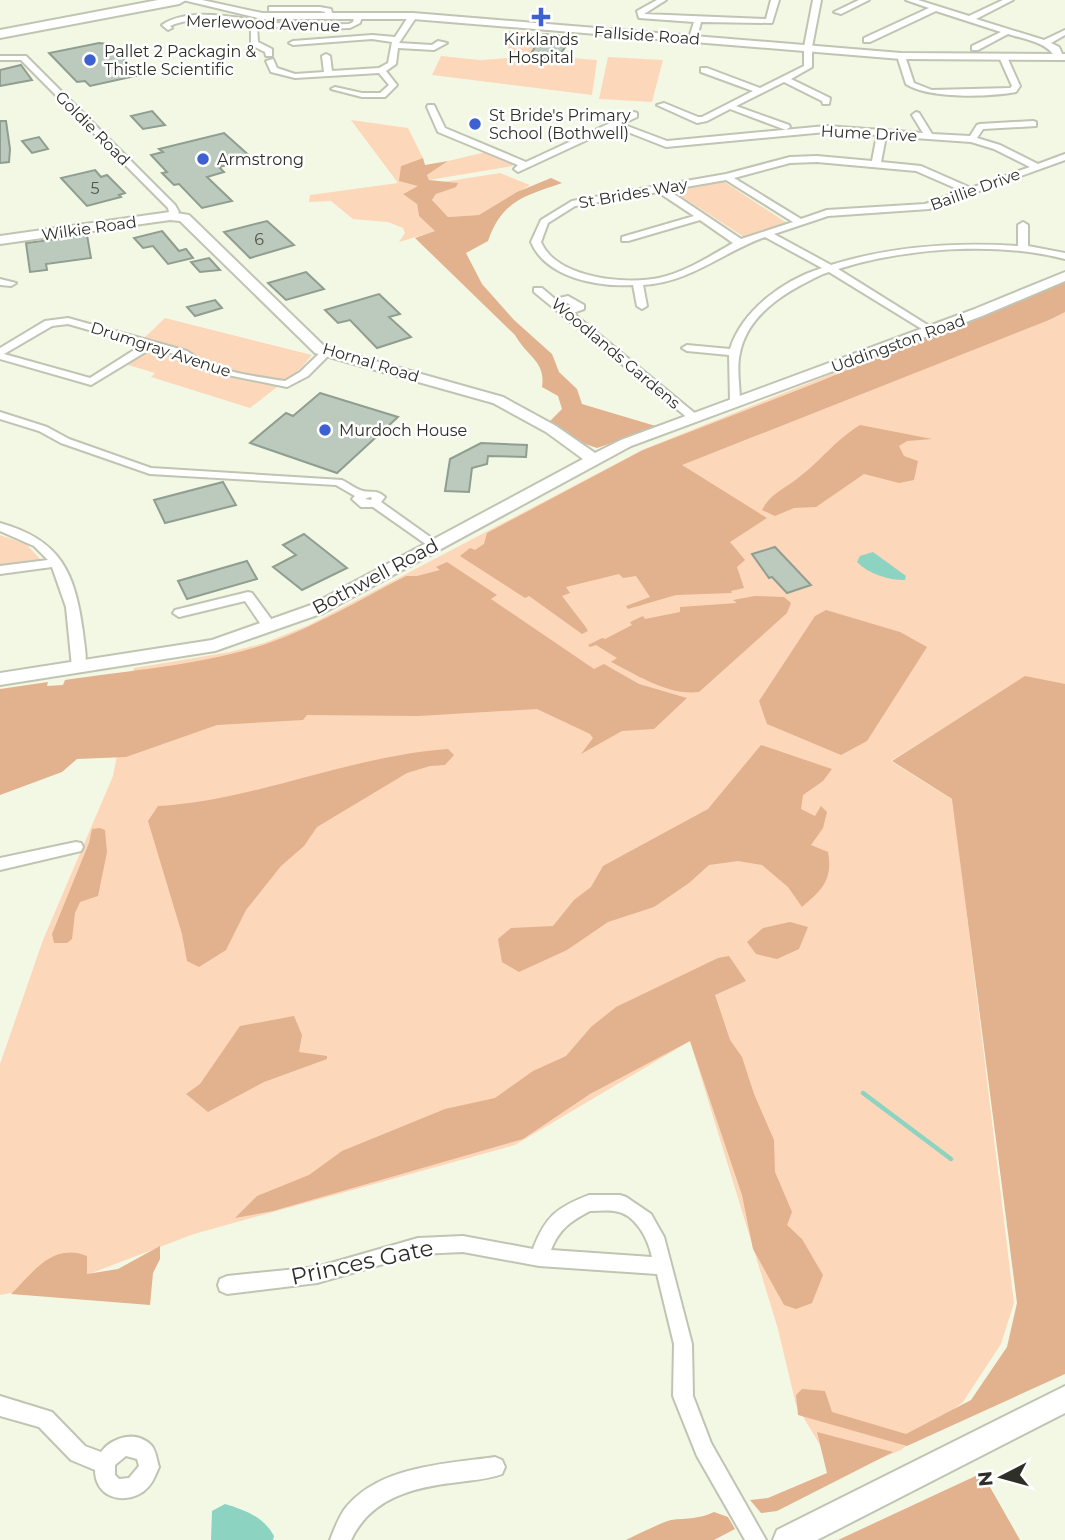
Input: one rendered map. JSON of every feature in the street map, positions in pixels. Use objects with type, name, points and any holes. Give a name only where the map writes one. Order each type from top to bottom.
[{"type":"highway","points":[[0,27],[149,0]]},
{"type":"highway","points":[[0,34],[179,0]]},
{"type":"street","name":"Fallside Road","points":[[188,0],[262,16],[413,16],[901,56],[1062,57]]},
{"type":"street","points":[[662,0],[640,13],[642,16],[758,23],[771,19]]},
{"type":"street","points":[[769,30],[775,0]]},
{"type":"street","points":[[664,108],[697,120],[809,66],[808,47],[817,0]]},
{"type":"street","points":[[838,12],[865,0]]},
{"type":"street","points":[[909,0],[1045,43],[1056,49],[1062,57]]},
{"type":"street","points":[[969,19],[1009,0]]},
{"type":"street","points":[[867,40],[936,8]]},
{"type":"street","points":[[272,9],[320,9],[328,12],[329,16]]},
{"type":"street","name":"Merlewood Avenue","points":[[167,28],[166,25],[170,22],[192,18],[277,26],[350,26],[356,23],[359,16]]},
{"type":"street","points":[[254,28],[254,43],[269,51],[274,70],[295,76],[328,75],[381,70],[392,64],[396,42],[413,16]]},
{"type":"street","points":[[693,38],[698,20]]},
{"type":"street","points":[[975,48],[1008,31]]},
{"type":"street","points":[[1045,43],[1065,32]]},
{"type":"street","points":[[293,43],[372,37],[432,51],[438,43],[443,43]]},
{"type":"street","name":"Goldie Road","points":[[0,58],[18,56],[25,60],[172,207],[174,216]]},
{"type":"street","points":[[901,56],[910,84],[931,92],[1013,90],[1016,86],[1003,57]]},
{"type":"street","points":[[328,59],[328,75]]},
{"type":"street","points":[[335,89],[353,90],[373,96],[386,93],[393,85],[392,80],[381,70]]},
{"type":"street","points":[[704,70],[760,91]]},
{"type":"street","points":[[785,79],[827,100],[826,102]]},
{"type":"street","points":[[729,106],[786,127]]},
{"type":"street","points":[[431,107],[441,130],[522,167],[634,114]]},
{"type":"street","points":[[916,115],[929,136]]},
{"type":"street","name":"Hume Drive","points":[[615,124],[666,144],[826,129],[972,139],[997,147],[1037,167]]},
{"type":"street","points":[[972,139],[980,127],[1033,124]]},
{"type":"street","points":[[876,164],[882,133]]},
{"type":"street","name":"Baillie Drive","points":[[801,223],[827,213],[926,207],[1065,157]]},
{"type":"street","name":"St Brides Way","points":[[768,234],[740,243],[678,276],[638,283],[601,281],[569,273],[541,254],[536,242],[544,222],[572,204],[727,177],[790,160],[918,168],[970,191]]},
{"type":"street","points":[[727,177],[801,223]]},
{"type":"street","points":[[659,188],[740,243]]},
{"type":"street","name":"Wilkie Road","points":[[0,240],[116,228],[174,216]]},
{"type":"street","name":"Hornal Road","points":[[174,216],[190,222],[320,350],[498,400],[551,429],[594,460]]},
{"type":"street","points":[[625,239],[699,217]]},
{"type":"street","points":[[768,234],[801,223]]},
{"type":"street","points":[[1023,225],[1023,249]]},
{"type":"street","points":[[768,234],[831,269],[930,331]]},
{"type":"street","points":[[732,402],[735,353],[743,332],[771,299],[791,285],[853,261],[922,248],[952,246],[1023,249],[1065,256]]},
{"type":"street","name":"Uddingston Road","points":[[732,402],[930,331],[1065,276]]},
{"type":"street","points":[[638,283],[642,306]]},
{"type":"street","name":"Woodlands Gardens","points":[[538,290],[693,417]]},
{"type":"street","name":"Drumgray Avenue","points":[[0,354],[57,321],[86,325],[183,353],[190,361],[203,365],[287,384],[304,374],[327,352]]},
{"type":"street","points":[[0,354],[91,382],[150,344]]},
{"type":"street","points":[[687,348],[735,353]]},
{"type":"street","name":"Bothwell Road","points":[[0,679],[215,645],[317,609],[433,544],[626,443],[732,402]]},
{"type":"street","points":[[0,415],[150,471],[196,471],[338,482],[362,495],[358,499],[360,503],[375,503],[433,544]]},
{"type":"street","points":[[0,527],[28,538],[48,552],[72,607],[79,667]]},
{"type":"street","points":[[0,570],[54,563]]},
{"type":"street","points":[[180,613],[248,596],[269,626]]},
{"type":"street","points":[[0,864],[76,847]]},
{"type":"street","points":[[539,1258],[549,1231],[564,1215],[589,1203],[620,1203],[645,1220],[659,1243],[682,1344],[683,1396],[704,1449],[756,1540]]},
{"type":"street","name":"Princes Gate","points":[[227,1285],[317,1275],[418,1246],[463,1244],[539,1258],[664,1266]]},
{"type":"street","points":[[787,1540],[1065,1399]]},
{"type":"street","points":[[0,1406],[45,1419],[78,1453],[105,1464]]},
{"type":"street","points":[[340,1540],[344,1525],[369,1498],[408,1479],[495,1467]]},
{"type":"shaded area","points":[[507,31],[539,34],[533,52],[516,54],[512,62],[567,63],[571,58],[597,60],[592,95],[432,75],[441,56],[480,60],[509,58]]},
{"type":"shaded area","points":[[608,57],[663,60],[652,102],[599,99]]},
{"type":"shaded area","points":[[351,120],[408,128],[423,158],[401,166],[419,186],[404,193],[417,204],[419,216],[436,231],[399,242],[405,233],[403,228],[388,222],[353,219],[331,201],[309,202],[310,195],[398,183]]},
{"type":"shaded area","points":[[486,152],[510,162],[513,166],[429,180],[427,175],[448,161]]},
{"type":"shaded area","points":[[423,158],[425,165],[448,161],[427,175],[429,180],[458,183],[456,187],[436,194],[432,200],[448,217],[479,215],[517,192],[551,178],[562,183],[516,202],[500,216],[488,241],[466,253],[482,284],[514,320],[552,354],[559,372],[577,389],[582,404],[659,427],[597,448],[582,443],[549,422],[562,409],[558,396],[542,387],[538,365],[515,335],[415,238],[435,231],[419,216],[417,204],[403,194],[418,186],[399,181],[401,166]]},
{"type":"shaded area","points":[[500,173],[530,185],[479,215],[448,217],[432,200],[436,194],[457,183],[443,182]]},
{"type":"shaded area","points":[[723,181],[787,223],[744,237],[670,189]]},
{"type":"shaded area","points":[[1065,280],[1065,685],[1025,677],[891,761],[953,800],[1014,1303],[1001,1344],[963,1402],[901,1450],[830,1479],[820,1445],[796,1405],[778,1329],[690,1041],[515,1145],[194,1234],[68,1282],[0,1295],[0,1064],[43,940],[113,776],[134,668],[230,652],[264,643],[309,625],[642,450]]},
{"type":"shaded area","points":[[1065,280],[1065,312],[1049,320],[682,465],[767,518],[730,542],[745,560],[737,567],[744,588],[731,591],[732,593],[676,595],[628,609],[626,606],[650,597],[636,576],[623,578],[619,574],[566,587],[570,593],[562,596],[588,631],[582,634],[529,596],[525,598],[460,556],[470,548],[475,550],[484,544],[487,533],[643,450],[816,383]]},
{"type":"shaded area","points":[[165,318],[312,355],[300,369],[250,408],[151,377],[155,373],[128,365],[156,342],[144,338]]},
{"type":"shaded area","points":[[860,425],[932,439],[907,441],[899,446],[904,456],[918,461],[914,480],[899,483],[864,474],[816,507],[794,508],[775,516],[762,510],[773,496]]},
{"type":"shaded area","points":[[0,535],[26,544],[41,560],[0,566]]},
{"type":"shaded area","points":[[447,562],[497,595],[491,599],[594,669],[604,664],[639,684],[687,698],[654,729],[622,731],[581,754],[593,738],[590,734],[537,709],[418,716],[307,715],[303,720],[217,725],[126,757],[77,759],[62,772],[0,795],[0,689],[48,682],[47,686],[63,685],[65,680],[192,662],[242,651],[302,629],[406,576],[440,570],[436,567]]},
{"type":"shaded area","points":[[755,596],[784,597],[791,603],[787,613],[699,692],[665,688],[611,662],[617,658],[596,645],[588,645],[632,625],[630,622],[643,616],[645,619],[680,612],[680,607],[737,603],[733,600]]},
{"type":"shaded area","points":[[826,610],[900,632],[927,647],[867,741],[841,755],[767,724],[759,701],[815,616]]},
{"type":"shaded area","points":[[1025,676],[1065,684],[1065,1374],[907,1446],[798,1415],[796,1395],[802,1389],[825,1391],[832,1412],[906,1434],[971,1400],[1007,1347],[1017,1303],[952,799],[892,761]]},
{"type":"shaded area","points":[[761,745],[832,769],[823,781],[803,795],[801,809],[815,816],[821,806],[827,812],[823,828],[811,845],[828,852],[829,870],[824,884],[802,907],[788,887],[762,865],[738,861],[709,865],[689,883],[654,907],[608,922],[567,950],[519,972],[502,962],[498,939],[511,928],[553,926],[574,900],[591,887],[603,866],[708,809]]},
{"type":"shaded area","points":[[448,749],[454,755],[445,765],[430,766],[407,773],[317,827],[304,846],[281,866],[246,910],[226,950],[199,967],[187,961],[182,934],[148,821],[158,806],[231,796],[375,760]]},
{"type":"shaded area","points":[[92,829],[105,830],[107,852],[98,896],[80,902],[75,913],[72,939],[67,943],[54,943],[52,934],[89,843]]},
{"type":"shaded area","points":[[790,922],[808,927],[799,949],[777,959],[756,954],[747,942],[763,928]]},
{"type":"shaded area","points":[[729,956],[746,981],[715,995],[730,1040],[742,1057],[754,1094],[774,1140],[775,1172],[792,1212],[787,1225],[802,1239],[823,1275],[812,1303],[796,1309],[784,1305],[753,1249],[742,1195],[690,1041],[590,1094],[523,1139],[273,1211],[235,1218],[257,1196],[309,1175],[342,1151],[445,1109],[495,1098],[533,1071],[566,1056],[591,1027],[616,1007],[718,958]]},
{"type":"shaded area","points":[[294,1016],[302,1035],[299,1052],[327,1056],[327,1059],[264,1082],[208,1112],[186,1094],[200,1084],[240,1026]]},
{"type":"shaded area","points":[[160,1246],[160,1259],[153,1273],[150,1305],[11,1294],[35,1269],[53,1256],[75,1253],[87,1256],[87,1274],[118,1269]]},
{"type":"shaded area","points":[[817,1432],[893,1452],[777,1511],[761,1513],[750,1500],[768,1498],[827,1473]]},
{"type":"shaded area","points":[[982,1473],[1020,1540],[838,1540]]},
{"type":"shaded area","points":[[714,1512],[728,1517],[735,1529],[714,1540],[626,1540],[671,1520]]},
{"type":"water","points":[[873,552],[906,576],[905,580],[879,576],[857,562],[860,556]]},
{"type":"water","points":[[225,1504],[259,1519],[270,1529],[273,1540],[211,1540],[212,1511]]},
{"type":"building","points":[[543,34],[572,37],[557,59],[529,57]]},
{"type":"building","name":"Pallet 2 Packagin & Thistle Scientific","points":[[99,43],[107,44],[140,75],[90,86],[85,81],[77,82],[49,53]]},
{"type":"building","points":[[21,65],[32,80],[0,86],[0,70]]},
{"type":"building","points":[[152,111],[165,125],[143,129],[131,116]]},
{"type":"building","points":[[0,121],[6,121],[10,149],[9,162],[0,163]]},
{"type":"building","name":"Armstrong","points":[[224,133],[253,159],[219,167],[224,172],[207,177],[232,201],[202,208],[179,184],[174,185],[162,173],[167,172],[151,155],[163,152],[159,149]]},
{"type":"building","points":[[39,137],[48,149],[32,153],[22,141]]},
{"type":"building","points":[[95,170],[101,177],[107,175],[125,193],[119,195],[121,197],[87,206],[61,178]]},
{"type":"building","points":[[267,221],[294,245],[250,258],[224,232]]},
{"type":"building","points":[[162,231],[179,251],[186,249],[193,258],[168,264],[153,246],[143,248],[134,238]]},
{"type":"building","points":[[87,235],[91,258],[46,264],[47,270],[30,272],[26,243]]},
{"type":"building","points":[[209,258],[220,270],[200,272],[191,262]]},
{"type":"building","points":[[306,272],[324,289],[286,300],[268,283]]},
{"type":"building","points":[[379,294],[400,314],[389,317],[411,337],[377,348],[350,320],[338,323],[325,310]]},
{"type":"building","points":[[215,300],[222,308],[195,316],[187,307]]},
{"type":"building","name":"Murdoch House","points":[[320,393],[398,417],[337,473],[250,443],[286,413],[293,416]]},
{"type":"building","points":[[481,443],[527,445],[526,457],[488,456],[487,464],[472,468],[469,492],[445,491],[450,459]]},
{"type":"building","points":[[223,482],[236,505],[165,523],[154,500]]},
{"type":"building","points":[[304,534],[347,568],[302,590],[273,567],[296,555],[283,545]]},
{"type":"building","points":[[775,547],[811,585],[787,593],[772,577],[769,578],[752,554]]},
{"type":"building","points":[[247,561],[257,579],[187,599],[178,581]]},
{"type":"waterway","points":[[863,1093],[951,1159]]},
{"type":"place","name":"Kirklands Hospital","points":[[541,17]]},
{"type":"place","name":"Pallet 2 Packagin & Thistle Scientific","points":[[90,60]]},
{"type":"place","name":"St Bride's Primary School (Bothwell)","points":[[475,124]]},
{"type":"place","name":"Armstrong","points":[[203,159]]},
{"type":"place","name":"Murdoch House","points":[[325,430]]}]
